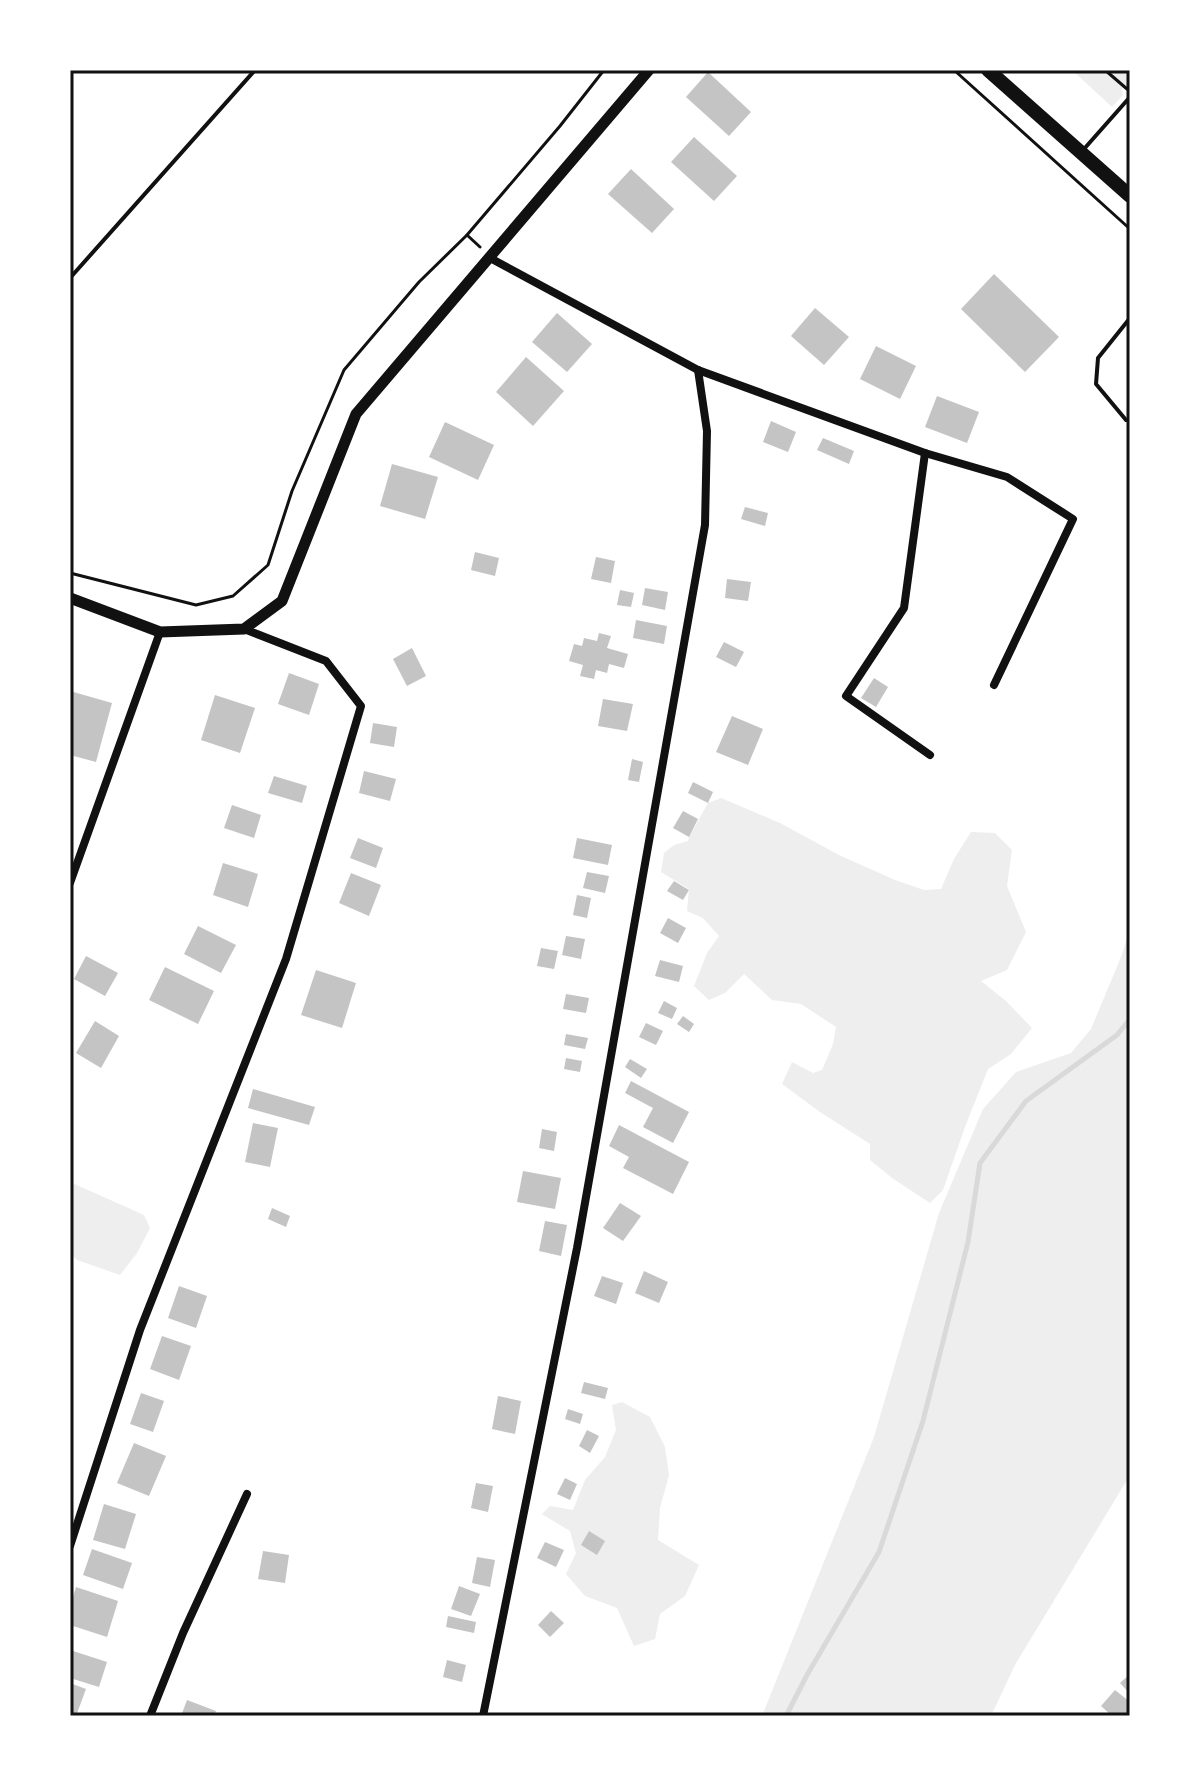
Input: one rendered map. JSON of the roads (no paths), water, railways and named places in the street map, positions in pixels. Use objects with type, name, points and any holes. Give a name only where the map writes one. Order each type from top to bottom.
[{"type":"main road","points":[[988,70],[1130,196]]},
{"type":"street","points":[[244,629],[282,601],[356,414],[649,70]]},
{"type":"street","points":[[490,258],[698,370],[925,453],[1007,477],[1073,519],[994,685]]},
{"type":"street","points":[[483,1716],[577,1248],[705,525],[707,431],[698,370]]},
{"type":"street","points":[[925,453],[904,608],[846,696],[930,755]]},
{"type":"street","points":[[70,598],[160,632],[244,629],[326,661],[361,706],[286,959],[140,1330],[70,1546]]},
{"type":"street","points":[[70,883],[160,632]]},
{"type":"street","points":[[150,1716],[183,1633],[247,1494]]},
{"type":"lane","points":[[70,278],[255,70]]},
{"type":"lane","points":[[1081,152],[1130,95]]},
{"type":"lane","points":[[1126,420],[1096,384],[1098,358],[1130,318]]},
{"type":"waterway","points":[[786,1716],[879,1552],[923,1421],[968,1242],[980,1163],[1026,1101],[1117,1035],[1130,1019]]}]
